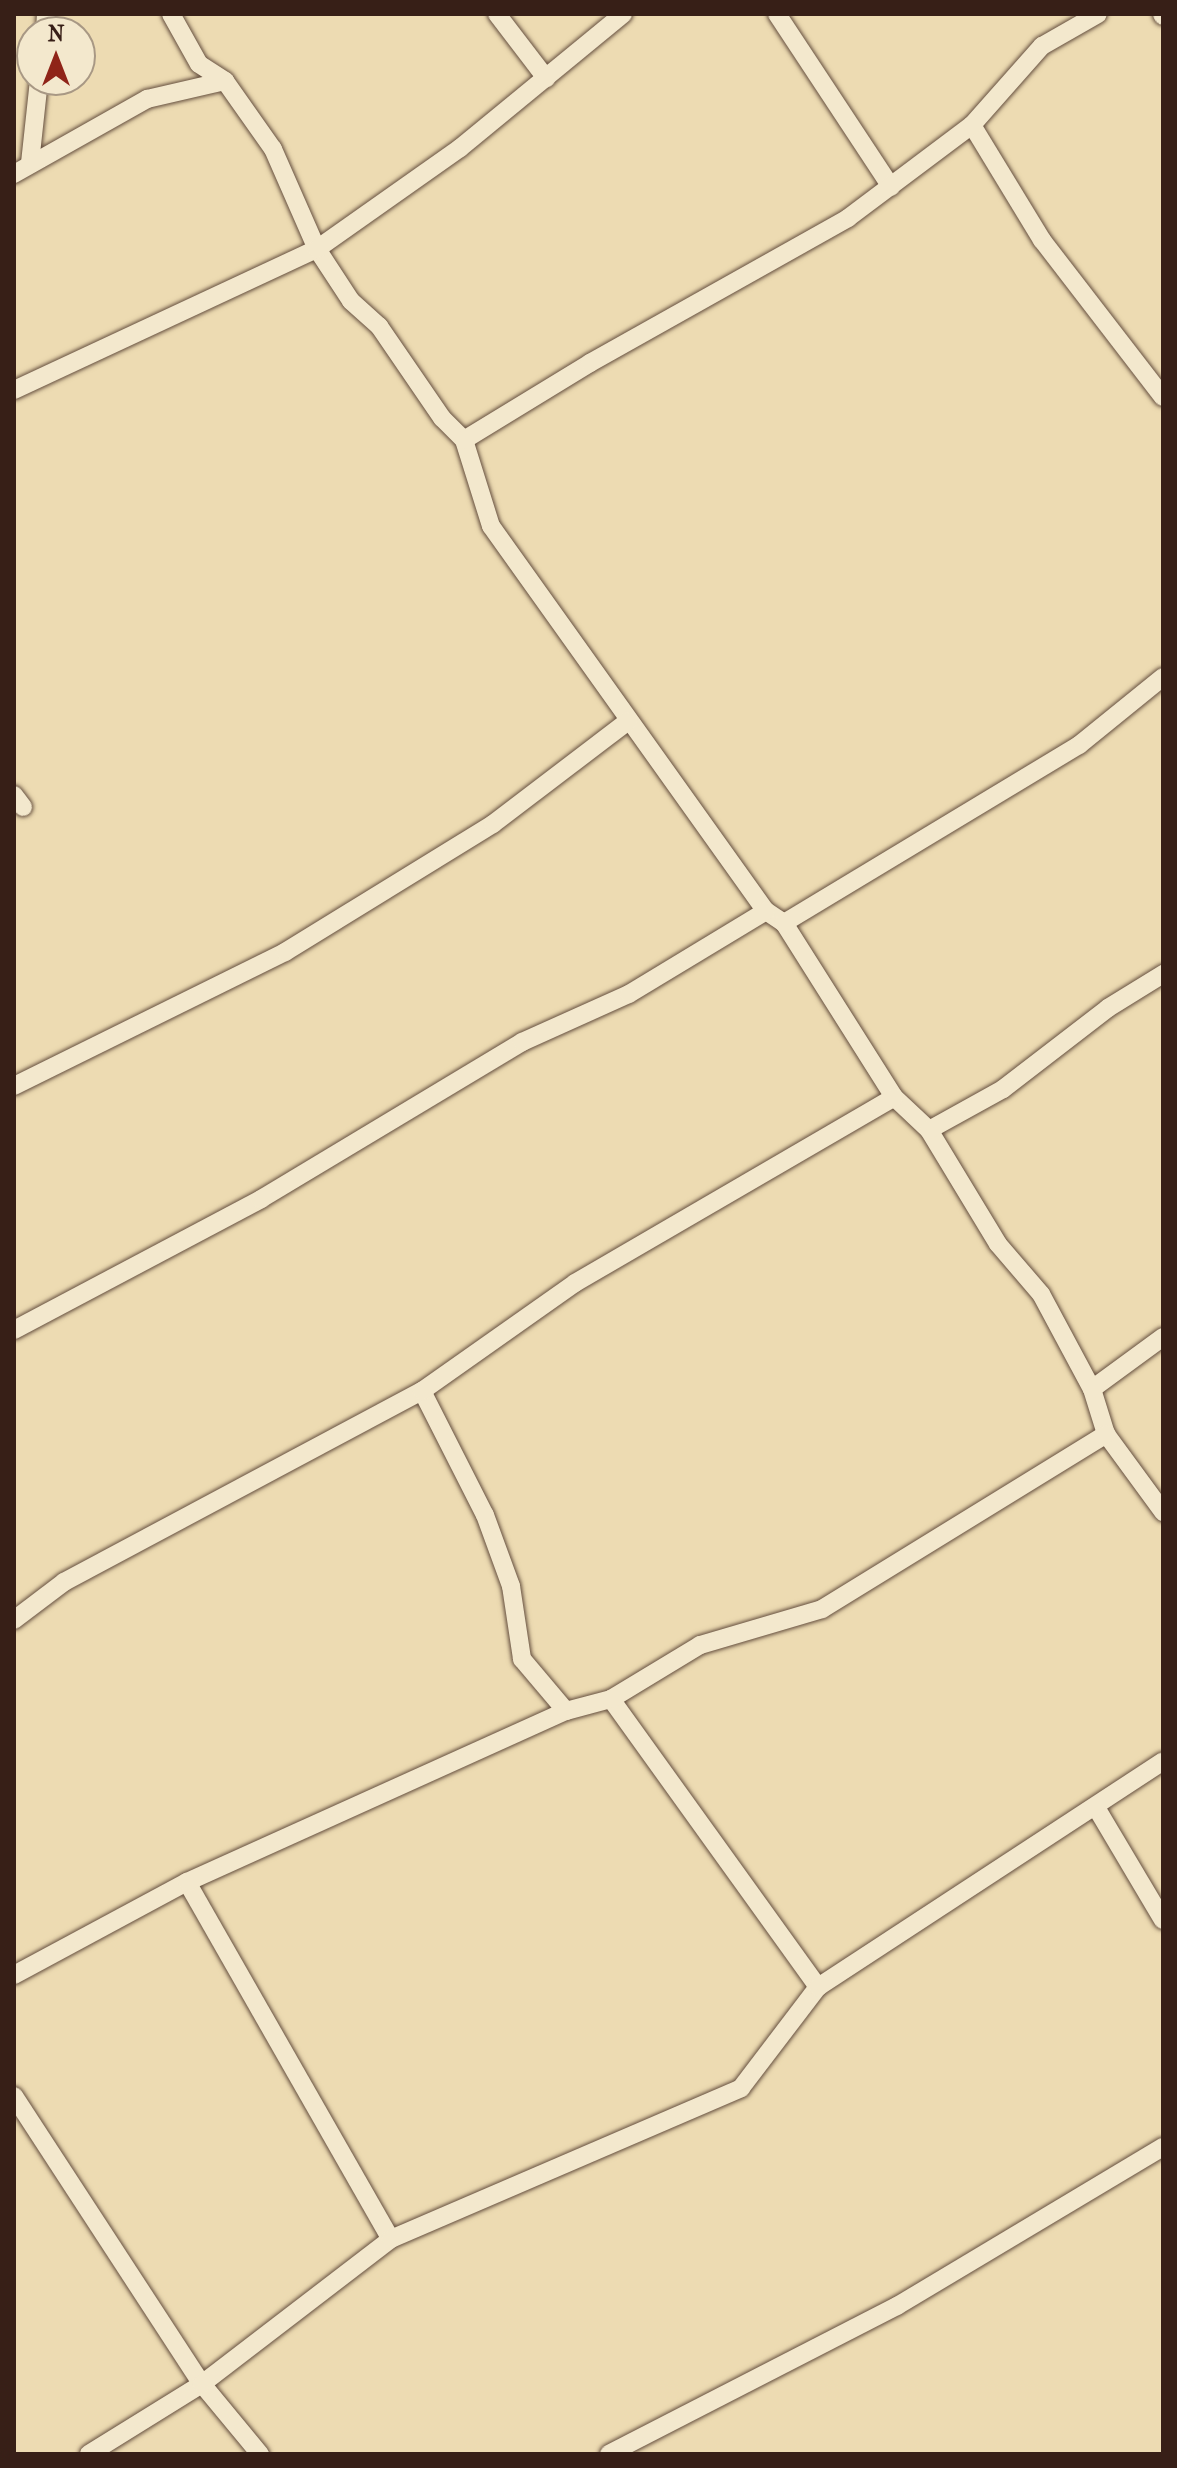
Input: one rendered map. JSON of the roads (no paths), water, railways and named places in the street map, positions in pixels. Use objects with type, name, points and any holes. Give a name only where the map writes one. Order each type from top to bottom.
[{"type":"street","points":[[171,14],[199,64],[225,81],[273,149],[317,249],[351,301],[379,326],[442,418],[464,440],[491,526],[766,911],[784,923],[894,1097],[929,1130],[998,1244],[1041,1294],[1092,1389],[1106,1434],[1163,1512]]},
{"type":"street","points":[[497,14],[546,78]]},
{"type":"street","points":[[14,390],[317,249],[460,148],[623,14]]},
{"type":"street","points":[[777,14],[891,187]]},
{"type":"street","points":[[464,440],[590,363],[848,218],[972,125],[1042,46],[1098,14]]},
{"type":"street","points":[[14,174],[147,99],[225,81]]},
{"type":"street","points":[[30,163],[37,96]]},
{"type":"street","points":[[972,125],[1042,240],[1163,397]]},
{"type":"street","points":[[784,923],[1079,745],[1163,677]]},
{"type":"street","points":[[14,1086],[285,952],[493,824],[628,721]]},
{"type":"street","points":[[14,1330],[261,1199],[522,1042],[629,994],[766,911]]},
{"type":"street","points":[[929,1130],[1003,1089],[1108,1008],[1163,974]]},
{"type":"street","points":[[14,1620],[64,1582],[422,1391],[575,1283],[894,1097]]},
{"type":"street","points":[[1092,1389],[1163,1337]]},
{"type":"street","points":[[422,1391],[485,1515],[511,1586],[522,1659],[566,1711]]},
{"type":"street","points":[[14,1975],[187,1882],[566,1711],[611,1699],[700,1645],[822,1609],[1106,1434]]},
{"type":"street","points":[[611,1699],[818,1987]]},
{"type":"street","points":[[89,2454],[202,2384],[391,2239],[741,2088],[818,1987],[1097,1809],[1163,1761]]},
{"type":"street","points":[[1097,1809],[1163,1920]]},
{"type":"street","points":[[187,1882],[391,2239]]},
{"type":"street","points":[[14,2096],[202,2384],[260,2454]]},
{"type":"street","points":[[609,2454],[897,2306],[1163,2147]]}]
